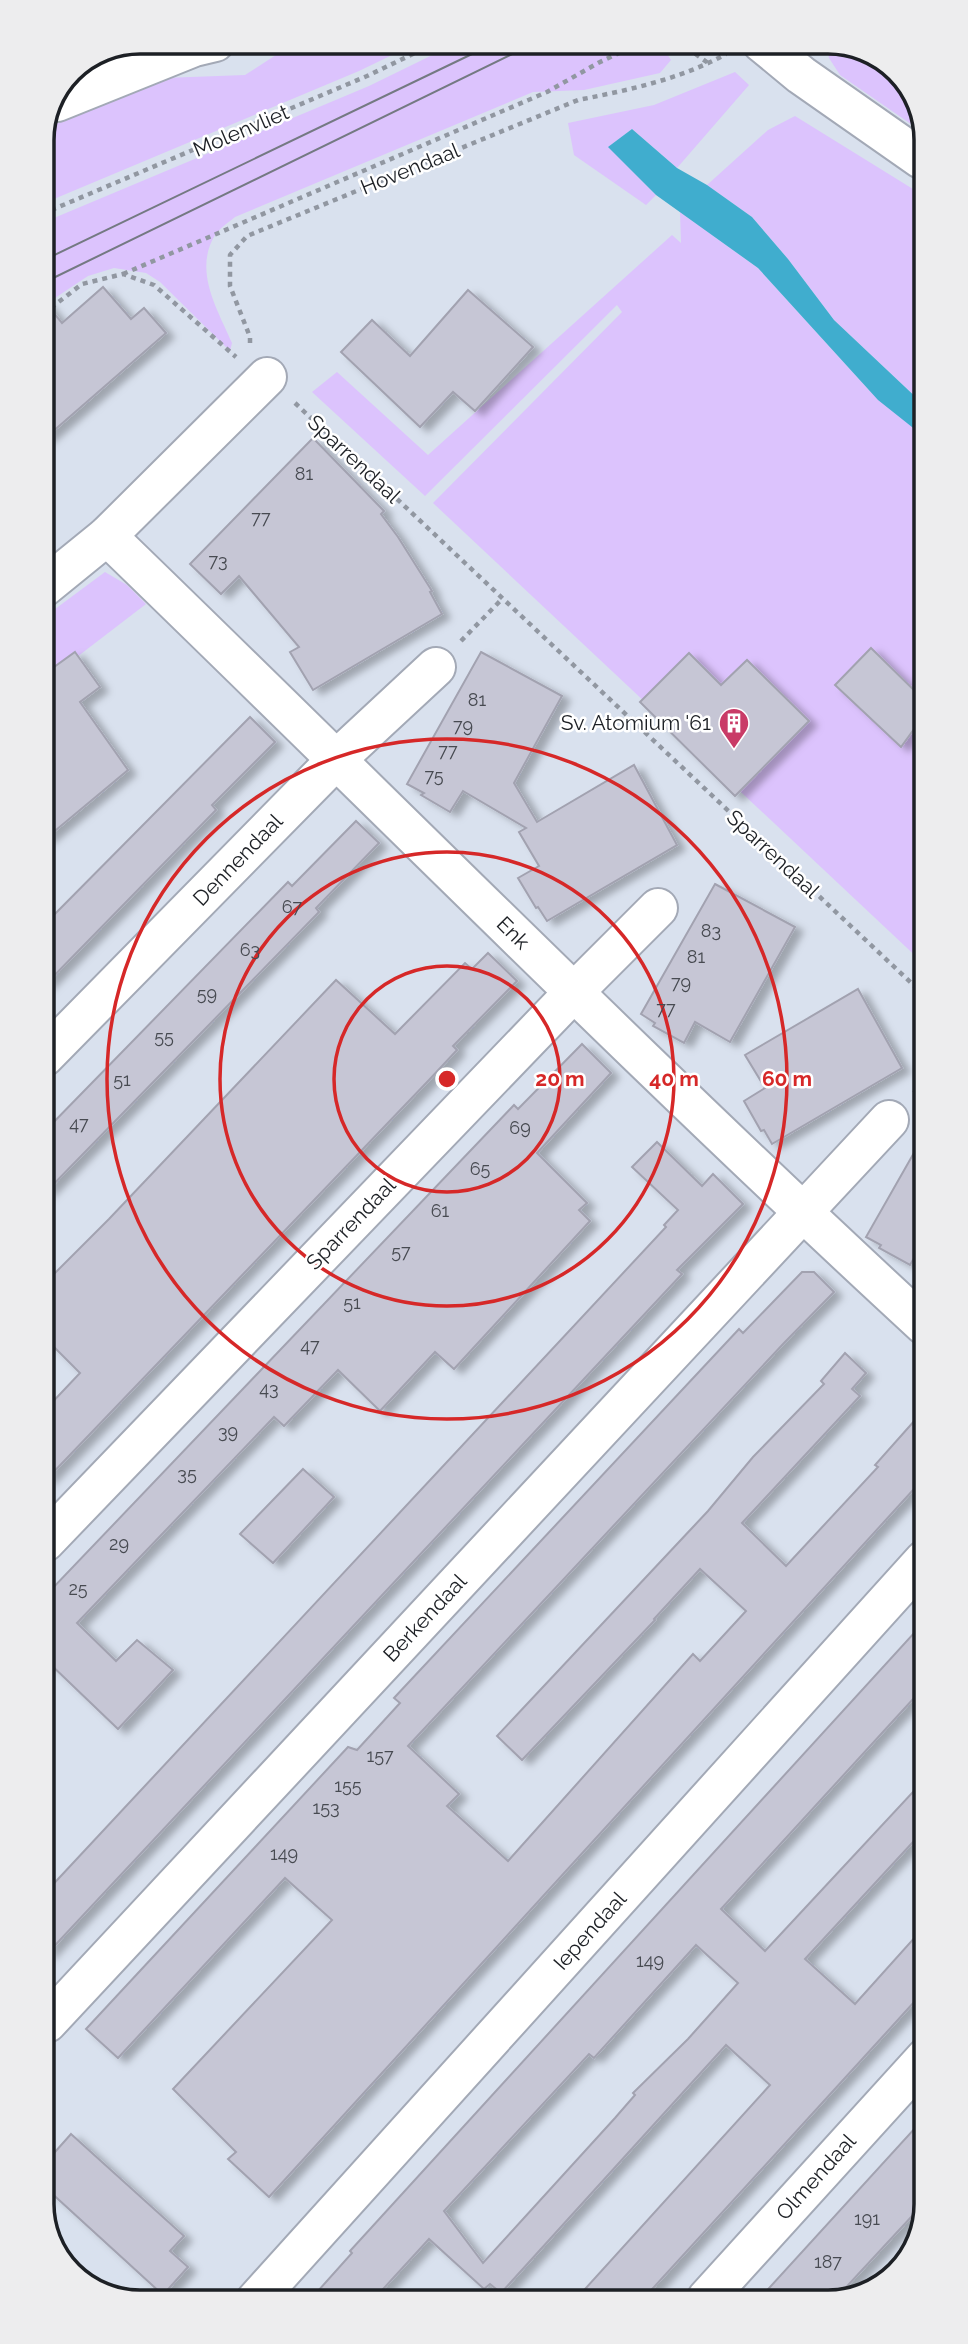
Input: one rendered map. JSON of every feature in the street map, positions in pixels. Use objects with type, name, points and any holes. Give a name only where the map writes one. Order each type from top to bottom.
[{"type":"street","points":[[64,100],[179,54]]},
{"type":"street","points":[[776,54],[801,75],[914,154]]},
{"type":"street","points":[[54,579],[107,536],[252,361]]},
{"type":"street","name":"Enk","points":[[107,536],[573,993],[914,1316]]},
{"type":"street","name":"Dennendaal","points":[[54,1047],[337,759],[436,667]]},
{"type":"street","name":"Sparrendaal","points":[[54,1534],[573,993],[658,908]]},
{"type":"street","points":[[803,1213],[889,1120]]},
{"type":"street","name":"Berkendaal","points":[[54,2016],[803,1213]]},
{"type":"street","name":"Iependaal","points":[[265,2290],[914,1571]]},
{"type":"street","name":"Olmendaal","points":[[714,2290],[914,2070]]},
{"type":"path","name":"Molenvliet","points":[[54,209],[413,54]]},
{"type":"path","points":[[54,306],[82,284],[123,274],[547,92],[616,54]]},
{"type":"path","name":"Hovendaal","points":[[252,361],[250,337],[230,286],[230,255],[247,236],[578,100],[635,89],[709,64],[695,54]]},
{"type":"path","name":"Sparrendaal","points":[[123,274],[154,285],[252,361],[914,986]]},
{"type":"path","points":[[436,667],[502,598]]},
{"type":"shaded area","points":[[277,54],[394,54],[54,199],[56,124],[164,78],[245,75]]},
{"type":"shaded area","points":[[434,54],[667,54],[671,60],[660,73],[584,90],[533,92],[235,217],[215,235],[206,262],[210,290],[232,343],[230,351],[160,282],[146,273],[114,268],[88,276],[54,299],[54,218],[369,86]]},
{"type":"shaded area","points":[[828,54],[845,56],[880,72],[899,92],[912,125],[840,75]]},
{"type":"shaded area","points":[[735,72],[749,85],[677,168],[632,129],[609,147],[656,195],[646,205],[574,155],[568,123],[654,105]]},
{"type":"shaded area","points":[[795,116],[914,190],[914,395],[834,320],[752,217],[707,185],[768,130]]},
{"type":"shaded area","points":[[680,212],[758,268],[868,389],[914,428],[914,955],[433,503],[622,312],[617,305],[425,496],[312,392],[337,372],[428,455],[672,235],[681,243]]},
{"type":"shaded area","points":[[105,572],[127,585],[146,604],[54,675],[54,610]]},
{"type":"water","points":[[632,129],[677,168],[707,185],[752,217],[834,320],[914,395],[914,429],[878,400],[758,268],[656,195],[608,147]]},
{"type":"building","points":[[103,287],[131,319],[144,308],[166,333],[54,430],[54,313],[62,323]]},
{"type":"building","points":[[468,290],[533,347],[475,411],[453,392],[420,427],[341,352],[372,320],[410,356]]},
{"type":"building","points":[[313,438],[384,511],[381,514],[432,591],[430,592],[442,614],[313,690],[290,652],[299,647],[239,576],[221,594],[190,564]]},
{"type":"building","points":[[871,648],[914,690],[914,729],[901,747],[835,685]]},
{"type":"building","points":[[75,652],[100,687],[80,702],[128,770],[54,832],[54,667]]},
{"type":"building","points":[[481,652],[562,696],[514,783],[537,822],[634,765],[677,845],[547,921],[518,878],[539,866],[519,832],[526,828],[463,791],[450,812],[407,784]]},
{"type":"building","name":"Sv. Atomium '61","points":[[689,653],[721,685],[747,660],[809,721],[735,796],[640,702]]},
{"type":"building","points":[[250,717],[275,742],[212,805],[216,810],[54,976],[54,915]]},
{"type":"building","points":[[356,821],[379,843],[316,908],[319,912],[54,1184],[54,1122],[288,882],[292,886]]},
{"type":"building","points":[[715,884],[795,927],[730,1042],[695,1022],[684,1043],[653,1026],[655,1023],[641,1014]]},
{"type":"building","points":[[488,953],[517,981],[453,1046],[457,1050],[429,1080],[54,1472],[54,1400],[80,1373],[54,1347],[54,1274],[336,980],[395,1034],[465,963],[472,969]]},
{"type":"building","points":[[858,989],[902,1068],[772,1144],[764,1130],[761,1131],[744,1101],[765,1088],[745,1055]]},
{"type":"building","points":[[582,1044],[611,1073],[537,1153],[587,1203],[579,1210],[590,1221],[454,1369],[435,1352],[380,1411],[338,1370],[284,1426],[274,1417],[77,1623],[116,1661],[137,1640],[173,1670],[118,1729],[54,1668],[54,1587],[514,1105],[518,1109]]},
{"type":"building","points":[[657,1142],[702,1186],[713,1174],[743,1204],[677,1270],[682,1274],[54,1946],[54,1883],[666,1227],[664,1225],[678,1210],[632,1167]]},
{"type":"building","points":[[914,1153],[914,1258],[910,1265],[879,1248],[881,1245],[866,1237]]},
{"type":"building","points":[[802,1272],[814,1272],[834,1292],[408,1746],[459,1794],[447,1806],[508,1861],[693,1654],[700,1661],[746,1611],[700,1569],[522,1760],[497,1736],[708,1511],[753,1457],[824,1384],[821,1381],[845,1353],[866,1373],[852,1389],[860,1396],[742,1523],[786,1566],[878,1467],[875,1465],[914,1421],[914,1489],[269,2197],[228,2159],[236,2152],[173,2089],[332,1920],[285,1878],[118,2058],[86,2029],[348,1747],[357,1750],[400,1703],[394,1698],[739,1329],[743,1333]]},
{"type":"building","points":[[303,1469],[334,1497],[273,1563],[240,1534]]},
{"type":"building","points":[[914,1633],[914,1698],[721,1909],[765,1951],[914,1791],[914,1841],[805,1959],[855,2004],[914,1938],[914,2002],[651,2290],[584,2290],[770,2085],[726,2045],[504,2290],[497,2290],[490,2284],[484,2289],[429,2239],[382,2290],[319,2290],[352,2253],[350,2251]],"holes":[[[696,1945],[738,1983],[688,2039],[633,2093],[635,2095],[615,2118],[483,2263],[444,2211],[589,2054],[594,2058]]]},
{"type":"building","points":[[914,2129],[913,2215],[846,2287],[828,2290],[767,2290]]},
{"type":"building","points":[[71,2134],[184,2236],[170,2251],[188,2267],[167,2290],[158,2290],[54,2195],[54,2153]]},
{"type":"tram line","points":[[54,255],[472,54]]},
{"type":"tram line","points":[[54,278],[512,54]]},
{"type":"place","name":"Sv. Atomium '61","points":[[734,750]]}]
